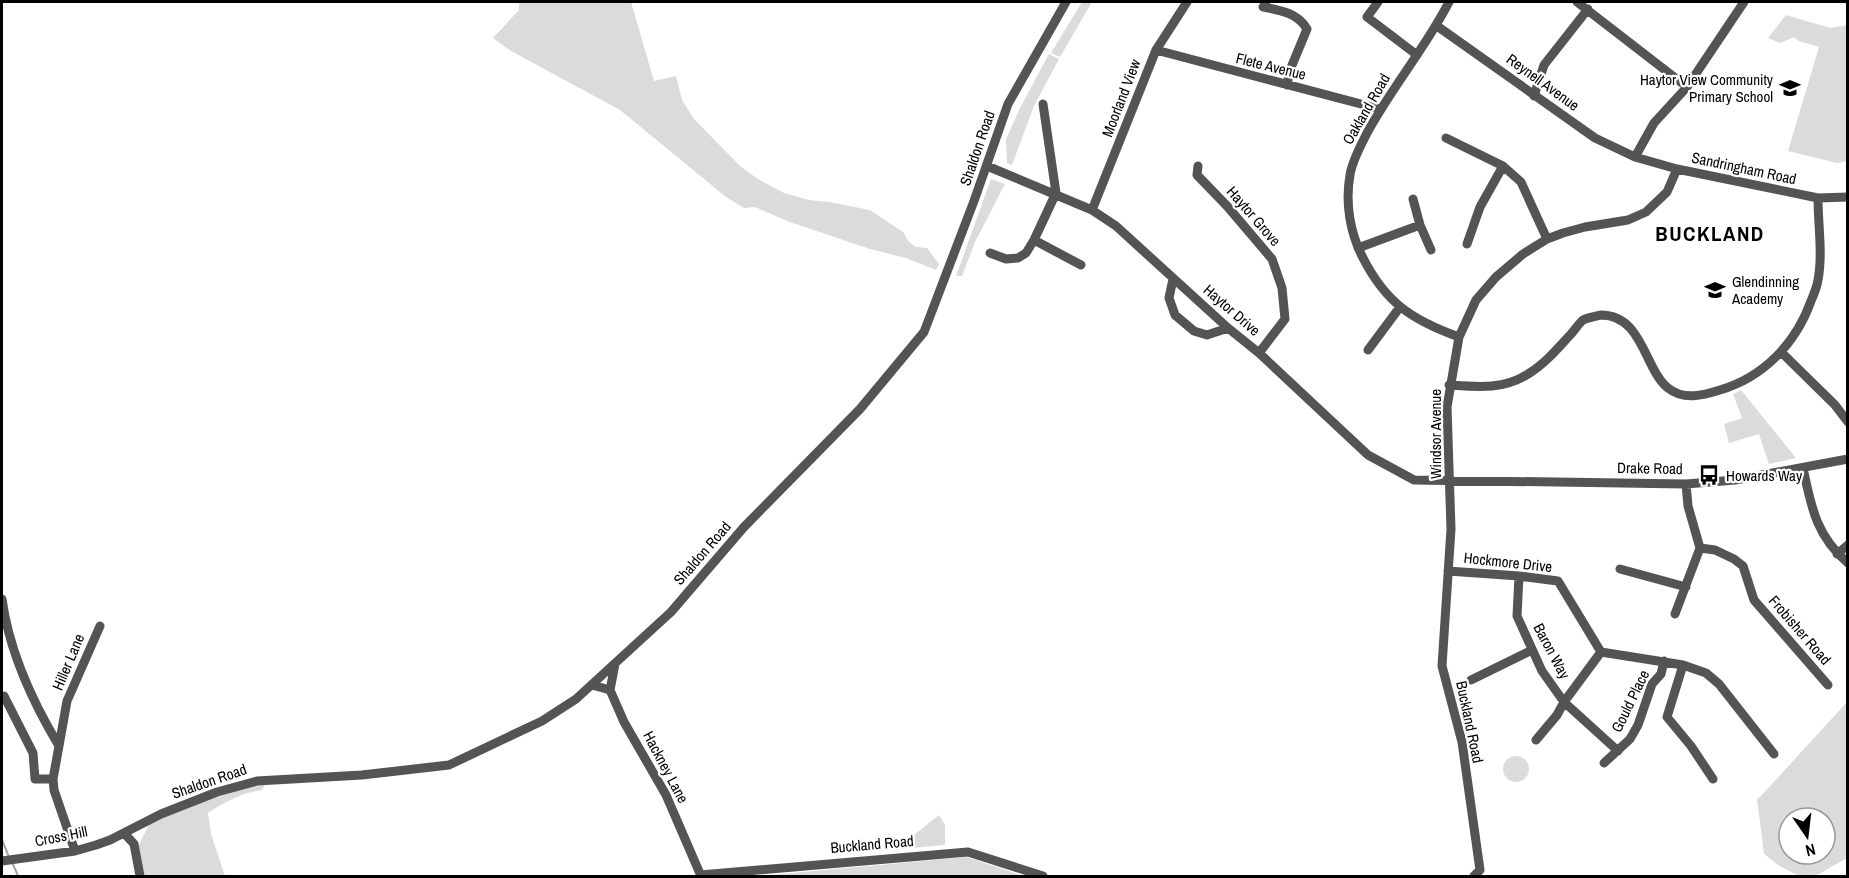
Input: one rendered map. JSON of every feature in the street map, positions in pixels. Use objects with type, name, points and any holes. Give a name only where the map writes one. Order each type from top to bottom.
[{"type":"street","name":"Shaldon Road","points":[[124,833],[217,792],[257,781],[362,775],[450,765],[542,722],[592,685],[671,612],[744,527],[860,409],[924,332],[1008,104],[1066,2]]},
{"type":"street","name":"Moorland View","points":[[1092,210],[1156,50],[1187,2]]},
{"type":"street","points":[[1266,2],[1263,7],[1288,12],[1304,23],[1307,29],[1290,70],[1287,85]]},
{"type":"street","points":[[1378,2],[1367,17],[1417,54]]},
{"type":"street","name":"Oakland Road","points":[[1449,2],[1437,26],[1380,109],[1361,144],[1350,174],[1349,220],[1358,249],[1383,291],[1400,307],[1428,326],[1459,337]]},
{"type":"street","points":[[1577,2],[1687,87]]},
{"type":"street","points":[[1635,158],[1654,123],[1687,87],[1744,2]]},
{"type":"street","points":[[1534,96],[1544,65],[1588,9]]},
{"type":"street","name":"Reynell Avenue","points":[[1437,26],[1595,138],[1635,158]]},
{"type":"street","name":"Flete Avenue","points":[[1156,50],[1380,109]]},
{"type":"street","points":[[990,253],[1006,259],[1018,258],[1026,253],[1056,193],[1043,104]]},
{"type":"street","points":[[1446,138],[1503,166],[1521,182],[1546,240]]},
{"type":"street","name":"Sandringham Road","points":[[1635,158],[1818,198],[1848,197]]},
{"type":"street","name":"Haytor Drive","points":[[987,166],[1056,193],[1092,210],[1116,226],[1368,455],[1414,480],[1450,482]]},
{"type":"street","name":"Haytor Grove","points":[[1198,166],[1197,175],[1272,259],[1282,288],[1285,319],[1258,353]]},
{"type":"street","points":[[1467,244],[1480,207],[1503,166]]},
{"type":"street","name":"Windsor Avenue","points":[[1448,572],[1451,529],[1447,407],[1449,385],[1459,337],[1476,300],[1496,277],[1523,254],[1546,240],[1585,227],[1628,220],[1646,212],[1667,192],[1677,169]]},
{"type":"street","points":[[1449,385],[1493,388],[1527,375],[1540,366],[1584,320],[1600,315],[1617,319],[1633,330],[1661,381],[1669,389],[1689,396],[1720,390],[1740,382],[1766,366],[1796,334],[1818,282],[1821,256],[1818,198]]},
{"type":"street","points":[[1413,199],[1420,225],[1431,250]]},
{"type":"street","points":[[1358,249],[1420,225]]},
{"type":"street","points":[[1034,240],[1081,265]]},
{"type":"street","points":[[1173,279],[1169,298],[1175,315],[1194,332],[1207,335],[1228,328]]},
{"type":"street","points":[[1368,350],[1400,307]]},
{"type":"street","points":[[1780,352],[1835,405],[1848,422]]},
{"type":"street","name":"Drake Road","points":[[1450,482],[1686,484],[1735,480],[1848,459]]},
{"type":"street","points":[[1803,468],[1813,515],[1823,536],[1837,554],[1848,563]]},
{"type":"street","points":[[1674,614],[1700,548],[1688,506],[1686,484]]},
{"type":"street","points":[[1837,554],[1848,545]]},
{"type":"street","name":"Frobisher Road","points":[[1700,548],[1715,550],[1743,566],[1754,600],[1828,685]]},
{"type":"street","points":[[1620,569],[1686,587]]},
{"type":"street","name":"Hockmore Drive","points":[[1448,572],[1519,576],[1558,581],[1600,651]]},
{"type":"street","name":"Buckland Road","points":[[1448,572],[1442,666],[1462,742],[1480,870],[1474,876]]},
{"type":"street","name":"Baron Way","points":[[1519,576],[1517,616],[1542,671],[1564,702]]},
{"type":"street","points":[[2,599],[12,644],[27,686],[59,746]]},
{"type":"street","name":"Hiller Lane","points":[[53,780],[67,701],[100,626]]},
{"type":"street","points":[[1471,680],[1532,650]]},
{"type":"street","points":[[1536,740],[1557,715],[1600,651],[1683,665],[1706,673],[1719,684],[1774,754]]},
{"type":"street","name":"Gould Place","points":[[1604,763],[1630,739],[1638,725],[1652,684],[1660,674],[1664,662]]},
{"type":"street","points":[[592,685],[610,690],[615,664]]},
{"type":"street","points":[[1683,665],[1667,717],[1691,746],[1713,779]]},
{"type":"street","name":"Hackney Lane","points":[[610,690],[624,722],[666,795],[700,876]]},
{"type":"street","points":[[4,696],[33,753],[35,779],[53,780],[54,790],[75,851]]},
{"type":"street","name":"Gould Place","points":[[1564,702],[1618,751]]},
{"type":"street","points":[[134,844],[146,822]]},
{"type":"street","points":[[124,833],[134,844],[140,876]]},
{"type":"street","name":"Cross Hill","points":[[3,861],[75,851],[124,833]]},
{"type":"street","name":"Buckland Road","points":[[700,876],[968,852],[1043,876]]},
{"type":"shaded area","points":[[519,2],[631,2],[654,81],[676,76],[682,100],[694,119],[741,167],[784,193],[809,200],[870,210],[903,232],[909,242],[916,247],[927,248],[939,264],[936,270],[906,258],[870,249],[787,221],[755,207],[744,208],[726,197],[620,110],[511,51],[493,38],[519,10]]},
{"type":"shaded area","points":[[1082,2],[1092,2],[1060,57],[1051,53]]},
{"type":"shaded area","points":[[1786,15],[1830,28],[1847,25],[1847,161],[1837,163],[1788,151],[1819,47],[1799,41],[1794,37],[1780,43],[1768,38]]},
{"type":"shaded area","points":[[1049,54],[1059,59],[1034,106],[1012,165],[1007,163],[1006,139]]},
{"type":"shaded area","points":[[991,179],[1005,184],[975,242],[962,276],[956,276]]},
{"type":"shaded area","points":[[1741,390],[1796,458],[1769,464],[1759,434],[1729,443],[1724,424],[1742,418],[1733,394]]},
{"type":"shaded area","points":[[1847,702],[1847,858],[1837,864],[1837,806],[1777,806],[1777,864],[1764,854],[1757,799]]},
{"type":"shaded area","points":[[1516,756],[1525,760],[1529,769],[1525,778],[1516,782],[1507,778],[1503,769],[1507,760]]},
{"type":"shaded area","points":[[256,784],[265,784],[262,790],[234,798],[208,813],[211,834],[225,876],[143,876],[138,846],[150,823],[219,795]]},
{"type":"shaded area","points":[[939,815],[945,825],[945,845],[889,850],[903,844]]},
{"type":"shaded area","points":[[967,857],[1023,876],[759,876]]},
{"type":"shaded area","points":[[1780,866],[1833,866],[1819,874],[1805,876],[1795,874]]},
{"type":"waterway","points":[[2,840],[9,857]]},
{"type":"waterway","points":[[12,862],[18,876]]},
{"type":"place","name":"Haytor View Community Primary School","points":[[1790,88]]},
{"type":"place","name":"Glendinning Academy","points":[[1715,290]]},
{"type":"place","name":"Howards Way","points":[[1709,475]]},
{"type":"district","name":"BUCKLAND","points":[[1710,233]]}]
